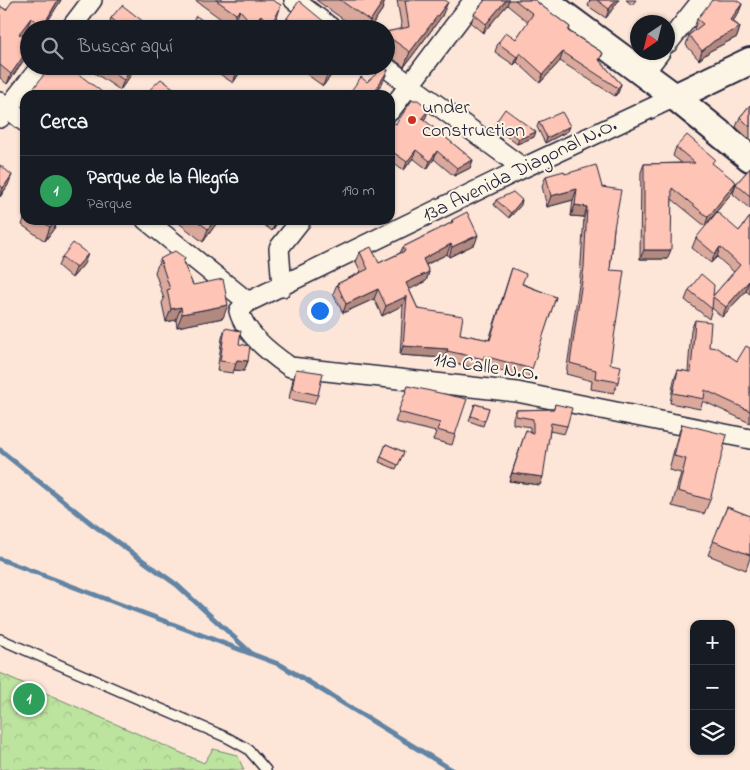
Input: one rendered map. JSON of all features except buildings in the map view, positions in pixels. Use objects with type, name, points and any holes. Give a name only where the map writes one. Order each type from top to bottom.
[{"type":"street","points":[[77,20],[92,0]]},
{"type":"street","points":[[294,0],[321,20]]},
{"type":"street","points":[[395,105],[474,0]]},
{"type":"street","points":[[544,0],[675,97],[750,158]]},
{"type":"street","points":[[675,34],[702,0]]},
{"type":"street","points":[[643,74],[654,60]]},
{"type":"street","name":"13a Avenida Diagonal N.O.","points":[[243,307],[523,168],[750,61]]},
{"type":"street","points":[[395,74],[523,168]]},
{"type":"street","points":[[20,90],[33,75]]},
{"type":"street","points":[[20,90],[3,110],[20,119]]},
{"type":"street","name":"11a Calle N.O.","points":[[152,225],[243,307],[242,321],[272,355],[290,367],[516,392],[750,439]]},
{"type":"street","points":[[282,287],[279,248],[297,225]]},
{"type":"lane","points":[[0,639],[228,738],[248,748],[266,770]]},
{"type":"green space","points":[[0,673],[204,763],[213,749],[237,755],[244,770],[0,770]]},
{"type":"waterway","points":[[0,450],[92,524],[177,585],[250,652]]},
{"type":"waterway","points":[[0,559],[281,665],[452,770]]},
{"type":"place","name":"under construction","points":[[412,120]]},
{"type":"place","name":"Parque de la Alegría","points":[[29,699]]}]
